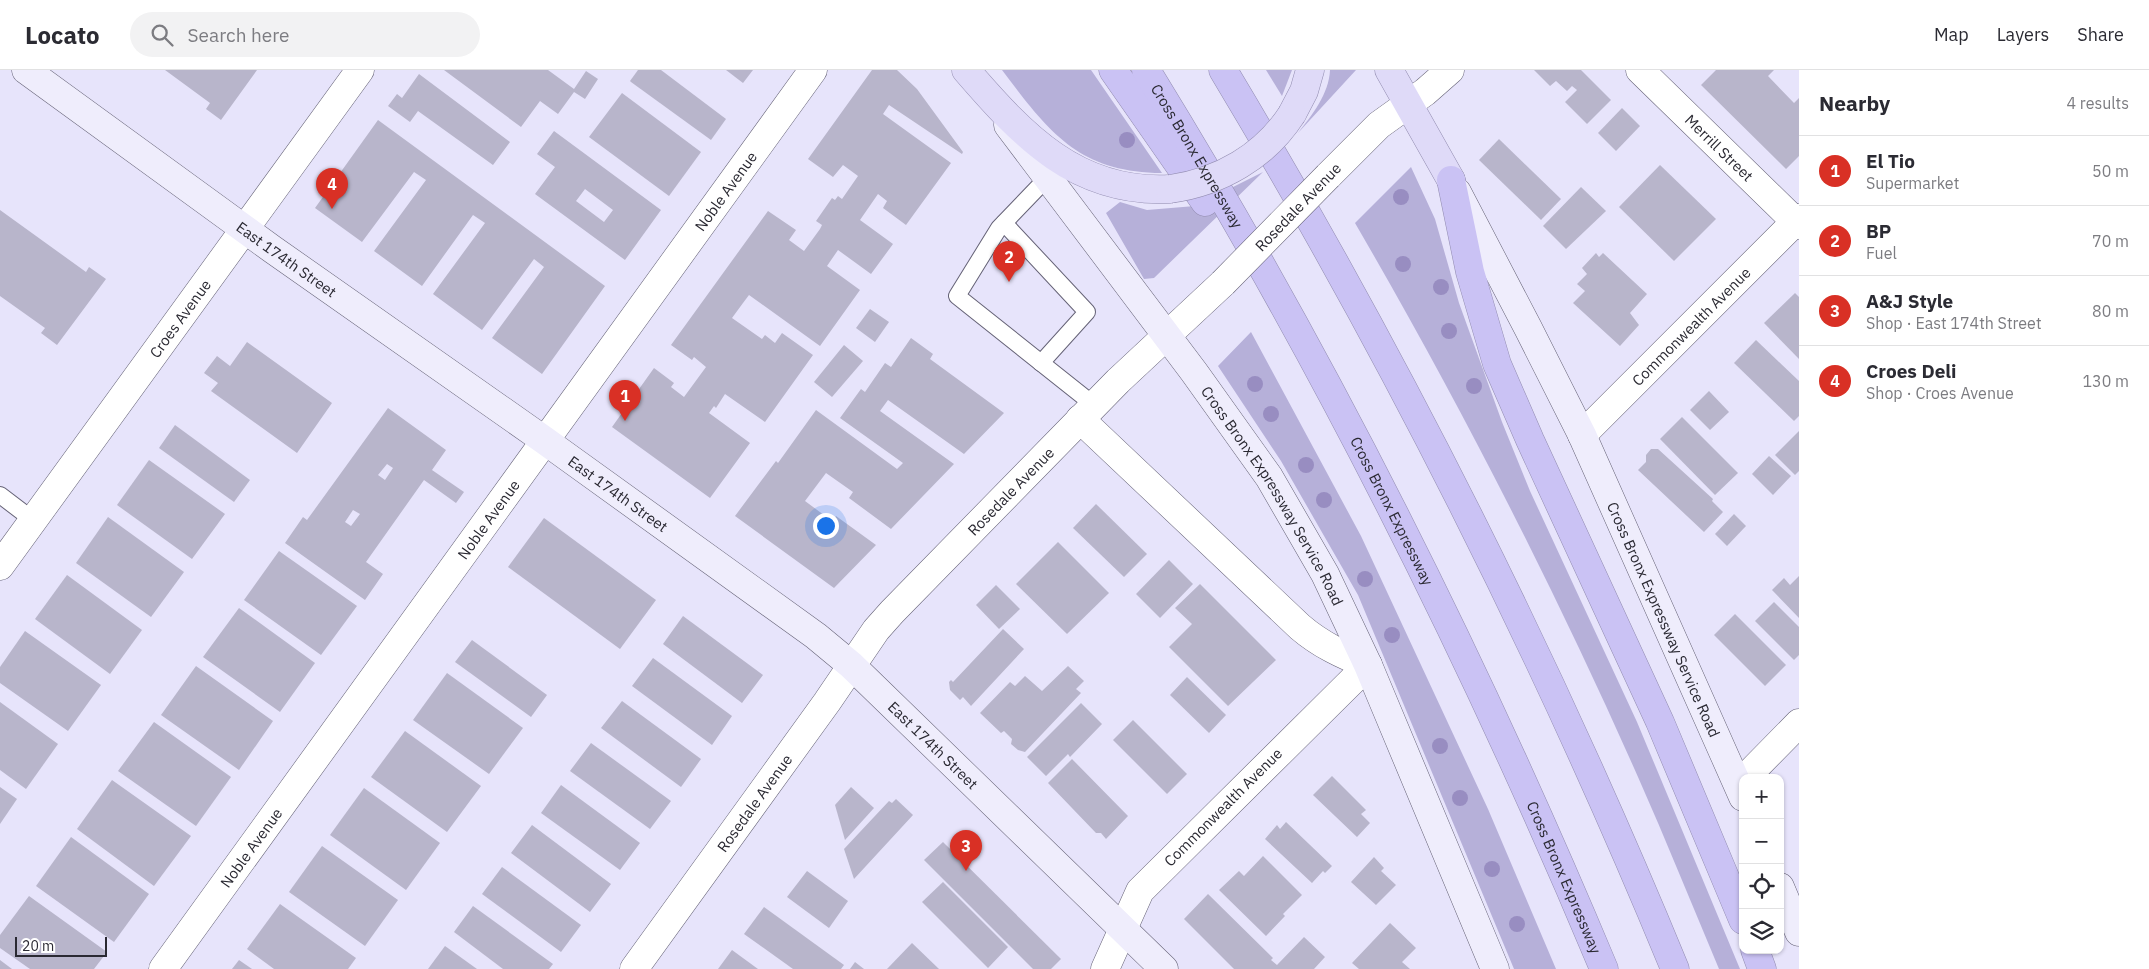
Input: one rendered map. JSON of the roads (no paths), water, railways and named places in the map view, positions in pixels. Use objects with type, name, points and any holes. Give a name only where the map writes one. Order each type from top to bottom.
[{"type":"highway","points":[[1113,70],[1308,349]]},
{"type":"highway","name":"Cross Bronx Expressway","points":[[1146,70],[1255,254],[1379,482],[1466,660],[1553,848],[1604,969]]},
{"type":"highway","points":[[1222,70],[1346,281],[1400,380],[1478,532],[1579,746],[1675,969]]},
{"type":"highway","points":[[1451,180],[1470,272],[1497,364],[1656,713],[1739,910]]},
{"type":"highway","points":[[1756,954],[1762,969]]},
{"type":"main road","name":"East 174th Street","points":[[26,70],[816,636],[851,666],[1164,969]]},
{"type":"main road","name":"Cross Bronx Expressway Service Road","points":[[966,70],[1239,433],[1299,526],[1350,622],[1495,969]]},
{"type":"main road","points":[[966,70],[1018,125],[1068,166],[1082,174],[1111,184],[1142,190],[1170,189],[1207,181],[1242,164],[1271,140],[1292,114],[1304,91],[1310,70]]},
{"type":"main road","name":"Cross Bronx Expressway Service Road","points":[[1389,70],[1451,180],[1582,435],[1739,778]]},
{"type":"main road","points":[[1784,896],[1799,932]]},
{"type":"street","name":"Croes Avenue","points":[[0,566],[360,70]]},
{"type":"street","name":"Noble Avenue","points":[[163,969],[813,70]]},
{"type":"street","name":"Rosedale Avenue","points":[[634,969],[876,630],[908,594],[1087,412],[1167,335],[1198,309],[1370,134],[1408,103],[1434,85],[1450,70]]},
{"type":"street","name":"Merrill Street","points":[[1640,70],[1798,222]]},
{"type":"street","name":"Commonwealth Avenue","points":[[1582,435],[1798,222]]},
{"type":"street","points":[[1087,412],[1300,627],[1321,644],[1368,665]]},
{"type":"street","name":"Commonwealth Avenue","points":[[1105,969],[1140,891],[1368,665]]},
{"type":"street","points":[[1752,774],[1799,723]]},
{"type":"lane","points":[[1047,178],[1004,223],[957,296],[1041,364],[1087,412]]},
{"type":"lane","points":[[1004,223],[1087,312],[1041,364]]},
{"type":"lane","points":[[0,495],[33,520]]},
{"type":"place","name":"Croes Deli","points":[[332,209]]},
{"type":"place","name":"BP","points":[[1009,282]]},
{"type":"place","name":"El Tio","points":[[625,421]]},
{"type":"place","name":"A&J Style","points":[[966,871]]}]
